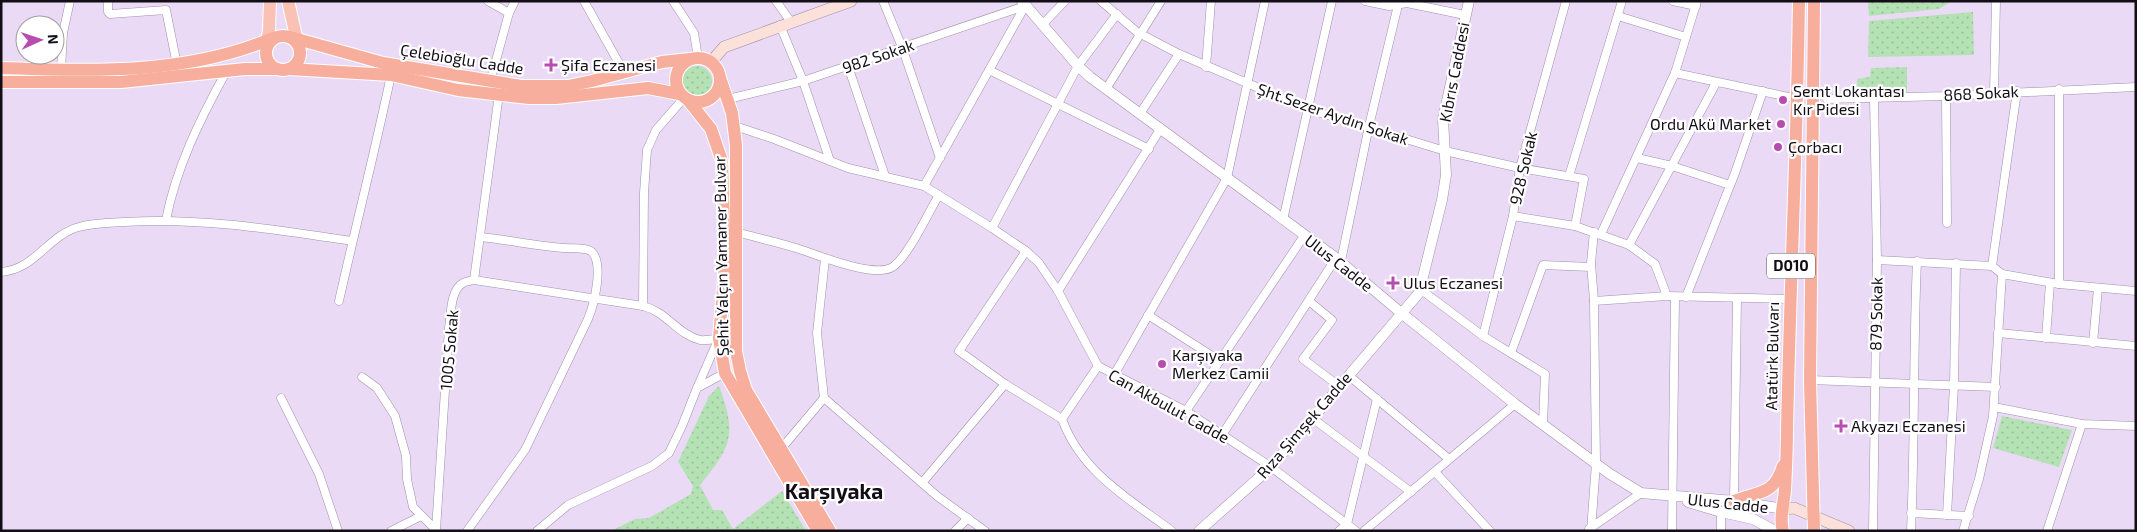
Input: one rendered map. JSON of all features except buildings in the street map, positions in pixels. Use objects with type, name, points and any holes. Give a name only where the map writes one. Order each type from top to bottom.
[{"type":"highway","name":"Atatürk Bulvarı","points":[[1783,531],[1781,523],[1784,509],[1787,454],[1789,299],[1798,99],[1799,1]]},
{"type":"highway","name":"D010","points":[[1814,1],[1810,380],[1814,531]]},
{"type":"highway","points":[[1,68],[119,70],[177,65],[217,57],[269,42],[278,35],[295,40],[300,50],[298,61],[283,69],[268,62],[265,52],[269,42]]},
{"type":"highway","name":"Çelebioğlu Cadde","points":[[295,40],[383,63],[521,86],[568,86],[662,62],[694,58]]},
{"type":"highway","points":[[694,58],[711,62],[719,72],[720,78],[717,92],[712,97],[699,103],[683,97],[675,81],[676,74],[684,62],[694,58]]},
{"type":"highway","name":"Çelebioğlu Cadde","points":[[1,82],[121,82],[245,69],[283,69],[391,75],[458,90],[556,98],[648,88],[683,97]]},
{"type":"highway","name":"Şehit Yalçın Yamaner Bulvar","points":[[720,78],[728,99],[734,126],[737,360],[746,390],[830,531]]},
{"type":"highway","name":"Şehit Yalçın Yamaner Bulvar","points":[[683,97],[710,129],[722,161],[725,265],[719,338],[725,373],[818,531]]},
{"type":"highway","points":[[1734,501],[1771,489],[1779,477],[1787,454]]},
{"type":"main road","points":[[269,42],[270,1]]},
{"type":"main road","points":[[288,1],[295,40]]},
{"type":"main road","points":[[711,62],[724,47],[851,1]]},
{"type":"main road","points":[[1784,509],[1794,508],[1849,531]]},
{"type":"street","points":[[61,70],[63,33],[70,1]]},
{"type":"street","points":[[108,1],[108,12],[110,14],[166,10],[177,65]]},
{"type":"street","points":[[488,1],[510,13]]},
{"type":"street","points":[[490,82],[515,1]]},
{"type":"street","points":[[584,1],[624,72]]},
{"type":"street","points":[[672,1],[694,33],[694,58]]},
{"type":"street","points":[[776,1],[786,24],[830,161]]},
{"type":"street","points":[[883,1],[902,47],[940,158]]},
{"type":"street","points":[[1042,26],[1065,1]]},
{"type":"street","name":"Şht.Sezer Aydın Sokak","points":[[1101,1],[1140,34],[1206,67],[1308,109],[1369,126],[1445,151],[1520,168],[1584,179],[1575,226]]},
{"type":"street","points":[[1106,89],[1161,1]]},
{"type":"street","points":[[1206,67],[1211,1]]},
{"type":"street","points":[[1114,375],[1227,178],[1265,1]]},
{"type":"street","points":[[1283,220],[1332,1]]},
{"type":"street","points":[[1365,1],[1390,6],[1398,3],[1407,3],[1465,15]]},
{"type":"street","name":"Kıbrıs Caddesi","points":[[1400,312],[1419,292],[1442,200],[1446,175],[1443,119],[1469,1]]},
{"type":"street","name":"928 Sokak","points":[[1483,336],[1513,216],[1520,168],[1566,1]]},
{"type":"street","points":[[1569,176],[1622,1]]},
{"type":"street","points":[[1590,530],[1596,463],[1592,267],[1598,233],[1637,158],[1675,72],[1697,4],[1673,1]]},
{"type":"street","points":[[1994,92],[1996,1]]},
{"type":"street","points":[[1222,435],[1338,260],[1398,3]]},
{"type":"street","points":[[924,186],[1024,4]]},
{"type":"street","name":"982 Sokak","points":[[728,99],[803,81],[1024,4]]},
{"type":"street","name":"Ulus Cadde","points":[[1024,4],[1078,66],[1106,89],[1141,112],[1338,260],[1516,404],[1596,463],[1641,493],[1734,501],[1784,509]]},
{"type":"street","points":[[992,228],[1078,66],[1117,14]]},
{"type":"street","points":[[1618,16],[1686,37]]},
{"type":"street","points":[[1141,112],[1180,54]]},
{"type":"street","points":[[848,66],[885,176]]},
{"type":"street","points":[[989,70],[1149,149]]},
{"type":"street","points":[[166,220],[170,197],[178,175],[203,116],[226,72]]},
{"type":"street","points":[[1675,72],[1716,83],[1798,99]]},
{"type":"street","points":[[339,301],[352,241],[362,208],[391,75]]},
{"type":"street","points":[[1629,245],[1716,83]]},
{"type":"street","name":"868 Sokak","points":[[1827,99],[1946,96],[1994,92],[2136,87]]},
{"type":"street","points":[[2059,89],[2059,284]]},
{"type":"street","points":[[1686,297],[1730,185],[1763,91]]},
{"type":"street","points":[[1992,266],[2017,91]]},
{"type":"street","points":[[499,94],[474,280],[643,306],[655,309],[686,334],[701,340],[719,338]]},
{"type":"street","points":[[1946,96],[1947,223]]},
{"type":"street","points":[[643,306],[644,193],[647,150],[656,130],[683,97]]},
{"type":"street","name":"879 Sokak","points":[[1872,531],[1877,260],[1874,98]]},
{"type":"street","name":"Can Akbulut Cadde","points":[[734,126],[848,168],[924,186],[992,228],[1040,263],[1058,290],[1098,366],[1186,412],[1222,435],[1272,467],[1356,531]]},
{"type":"street","points":[[1058,290],[1161,128]]},
{"type":"street","points":[[1637,158],[1672,166],[1730,185]]},
{"type":"street","points":[[736,232],[800,249],[826,259],[879,270],[893,267],[904,255],[939,195]]},
{"type":"street","points":[[1513,216],[1575,226],[1598,233],[1629,245],[1655,264],[1671,297],[1672,531]]},
{"type":"street","points":[[1,272],[25,266],[66,232],[78,227],[166,220],[223,224],[352,241]]},
{"type":"street","points":[[467,531],[525,450],[596,299],[596,261],[593,253],[588,250],[480,236]]},
{"type":"street","points":[[1186,412],[1304,236]]},
{"type":"street","points":[[1026,251],[959,351],[1005,384],[1062,419],[1072,443],[1085,461],[1111,486],[1172,531]]},
{"type":"street","points":[[826,259],[817,333],[824,398],[922,483],[985,531]]},
{"type":"street","points":[[1877,260],[1992,266],[2002,274],[2050,283],[2136,291]]},
{"type":"street","points":[[1910,531],[1917,261]]},
{"type":"street","points":[[1947,515],[1954,385],[1956,263]]},
{"type":"street","points":[[1511,353],[1543,265],[1592,267]]},
{"type":"street","points":[[1963,531],[1969,516],[1994,406],[2002,274]]},
{"type":"street","name":"1005 Sokak","points":[[436,530],[449,328],[453,301],[457,288],[463,283],[474,280]]},
{"type":"street","points":[[2046,338],[2050,283]]},
{"type":"street","points":[[2093,343],[2098,288]]},
{"type":"street","points":[[1420,289],[1483,336],[1545,374],[1543,424]]},
{"type":"street","points":[[1594,301],[1671,297],[1789,299]]},
{"type":"street","points":[[1734,501],[1737,298]]},
{"type":"street","points":[[1310,301],[1332,320],[1303,359],[1339,386]]},
{"type":"street","name":"Rıza Şimşek Cadde","points":[[1199,531],[1272,467],[1400,312]]},
{"type":"street","points":[[1148,316],[1220,361]]},
{"type":"street","points":[[1998,333],[2136,346]]},
{"type":"street","points":[[537,531],[568,505],[652,466],[669,453],[719,338]]},
{"type":"street","points":[[1062,419],[1098,366]]},
{"type":"street","points":[[697,388],[725,373]]},
{"type":"street","points":[[1348,375],[1449,459]]},
{"type":"street","points":[[362,377],[378,388],[396,416],[406,456],[407,479],[413,507],[436,530]]},
{"type":"street","points":[[1810,380],[1996,387]]},
{"type":"street","points":[[922,483],[1005,384]]},
{"type":"street","points":[[281,398],[319,474],[338,531]]},
{"type":"street","points":[[781,449],[824,398]]},
{"type":"street","points":[[1339,531],[1347,524],[1377,399]]},
{"type":"street","points":[[1364,531],[1516,404]]},
{"type":"street","points":[[1994,406],[2082,424],[2136,426]]},
{"type":"street","points":[[1312,418],[1411,492]]},
{"type":"street","points":[[2047,531],[2082,424]]},
{"type":"street","points":[[1435,472],[1490,531]]},
{"type":"street","points":[[1590,530],[1641,493]]},
{"type":"street","name":"Ulus Cadde","points":[[1673,497],[1721,512],[1753,519],[1775,531]]},
{"type":"street","points":[[1721,512],[1721,531]]},
{"type":"street","points":[[1911,513],[1969,516]]},
{"type":"street","points":[[391,531],[421,516]]},
{"type":"street","points":[[955,531],[968,518]]},
{"type":"green space","points":[[1868,1],[1952,1],[1939,9],[1869,16]]},
{"type":"green space","points":[[1973,12],[1974,55],[1868,57],[1869,21]]},
{"type":"green space","points":[[697,66],[707,71],[712,81],[707,91],[697,96],[687,91],[682,81],[687,71]]},
{"type":"green space","points":[[1907,67],[1907,92],[1858,94],[1857,79],[1870,77],[1871,68]]},
{"type":"green space","points":[[719,386],[728,416],[728,439],[719,460],[700,485],[713,510],[722,510],[733,529],[782,491],[806,531],[611,531],[635,519],[649,518],[691,494],[693,486],[678,462],[709,396]]},
{"type":"green space","points":[[2002,416],[2072,430],[2059,467],[1993,448]]},
{"type":"place","name":"Şifa Eczanesi","points":[[551,65]]},
{"type":"place","name":"Semt Lokantası Kır Pidesi","points":[[1783,100]]},
{"type":"place","name":"Ordu Akü Market","points":[[1781,124]]},
{"type":"place","name":"Çorbacı","points":[[1778,147]]},
{"type":"place","name":"Ulus Eczanesi","points":[[1393,283]]},
{"type":"place","name":"Karşıyaka Merkez Camii","points":[[1162,364]]},
{"type":"place","name":"Akyazı Eczanesi","points":[[1841,426]]},
{"type":"district","name":"Karşıyaka","points":[[834,492]]}]
